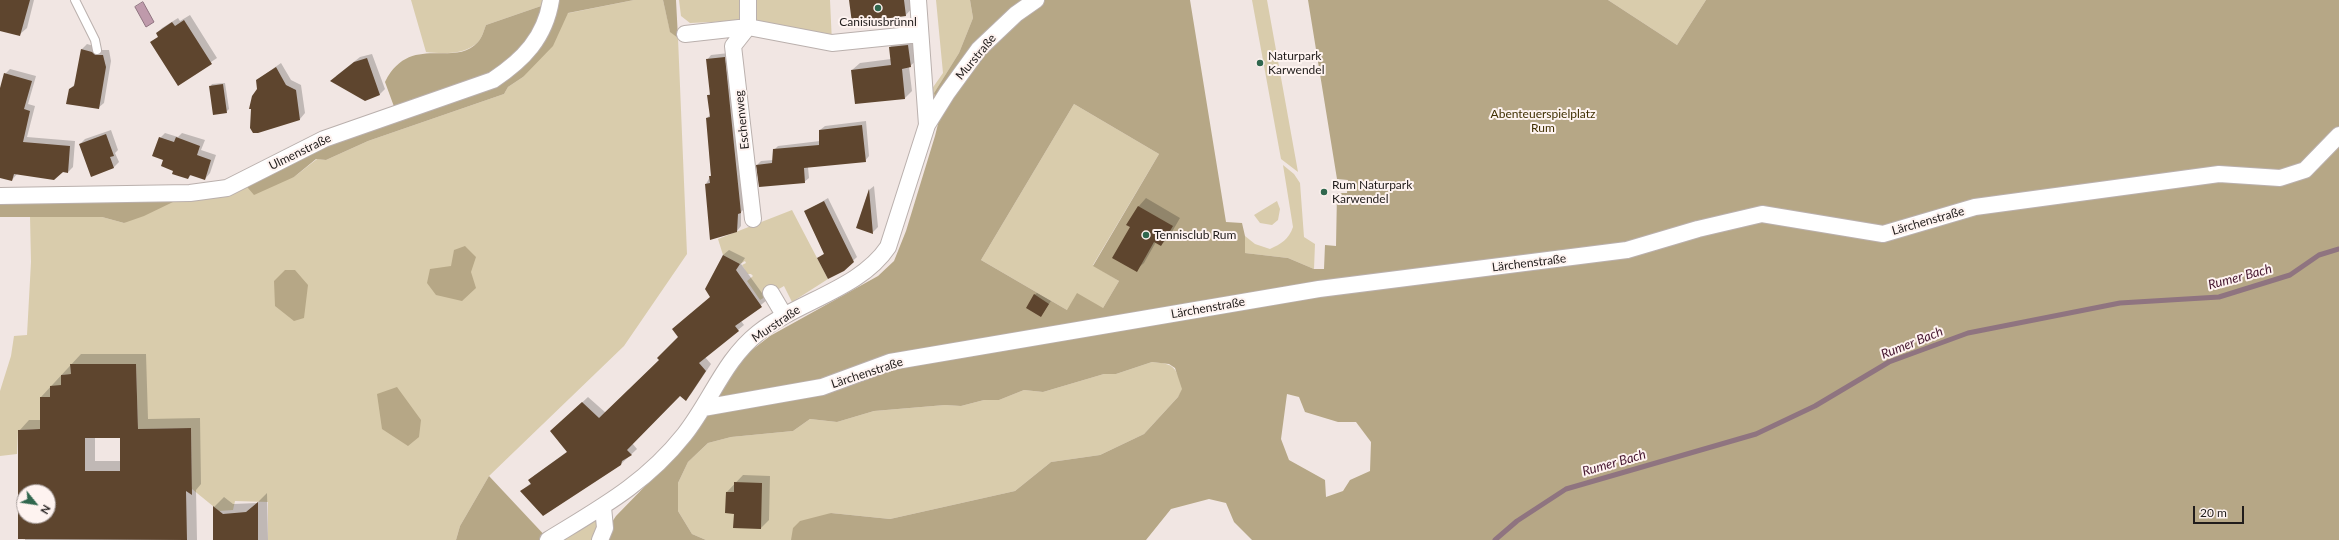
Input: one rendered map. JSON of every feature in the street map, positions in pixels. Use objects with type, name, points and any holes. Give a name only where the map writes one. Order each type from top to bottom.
[{"type":"street","name":"Ulmenstraße","points":[[0,196],[190,193],[227,188],[324,139],[492,80],[516,64],[528,51],[541,33],[551,0]]},
{"type":"street","points":[[748,0],[748,26]]},
{"type":"street","name":"Murstraße","points":[[918,0],[927,125]]},
{"type":"street","name":"Murstraße","points":[[603,508],[632,488],[659,464],[703,408],[736,353],[759,333],[784,315],[865,272],[879,261],[888,246],[927,125],[947,93],[979,49],[1016,14],[1036,0]]},
{"type":"street","points":[[685,34],[748,26],[832,43],[920,34]]},
{"type":"street","name":"Eschenweg","points":[[748,26],[734,46],[752,219]]},
{"type":"street","name":"Lärchenstraße","points":[[703,408],[822,387],[890,362],[1319,289],[1613,252],[1762,214],[1883,234],[1976,207],[2218,174],[2280,178],[2304,170],[2339,135]]},
{"type":"street","points":[[771,293],[784,315]]},
{"type":"street","points":[[548,540],[603,508],[605,528],[600,540]]},
{"type":"lane","points":[[75,0],[95,40],[97,50]]},
{"type":"shaded area","points":[[411,0],[551,0],[544,5],[486,25],[478,42],[467,49],[453,53],[439,53],[426,52]]},
{"type":"shaded area","points":[[634,0],[663,0],[670,31],[678,38],[687,254],[624,346],[489,476],[460,526],[456,540],[268,540],[268,502],[235,501],[233,510],[219,511],[192,489],[191,428],[138,429],[136,364],[70,364],[71,374],[61,375],[61,385],[50,397],[40,397],[40,429],[18,430],[17,454],[0,456],[0,391],[11,356],[14,336],[27,335],[31,262],[30,216],[102,217],[124,223],[172,194],[294,177],[317,159],[326,160],[368,141],[504,94],[508,87],[523,77],[559,15]]},
{"type":"shaded area","points":[[679,0],[830,0],[832,43],[733,21],[690,23],[681,16]]},
{"type":"shaded area","points":[[936,0],[970,0],[973,18],[959,53],[934,93],[936,99],[932,102],[929,93],[943,73]]},
{"type":"shaded area","points":[[1252,0],[1267,0],[1298,172],[1281,159]]},
{"type":"shaded area","points":[[1608,0],[1706,0],[1677,45]]},
{"type":"shaded area","points":[[143,2],[154,22],[146,27],[135,7]]},
{"type":"shaded area","points":[[1074,104],[1159,154],[1093,265],[1119,281],[1103,308],[1067,310],[981,260]]},
{"type":"shaded area","points":[[1283,165],[1294,174],[1300,183],[1304,237],[1315,244],[1314,269],[1288,258],[1245,253],[1245,236],[1255,244],[1270,249],[1284,241],[1293,227]]},
{"type":"shaded area","points":[[1277,201],[1280,209],[1278,220],[1272,225],[1260,223],[1254,215]]},
{"type":"shaded area","points":[[792,210],[828,279],[792,302],[784,286],[760,300],[747,281],[753,276],[748,274],[742,265],[746,263],[745,261],[740,264],[723,255],[718,239]]},
{"type":"shaded area","points":[[1152,362],[1166,364],[1174,368],[1183,389],[1178,397],[1144,434],[1100,455],[1051,462],[1015,491],[890,519],[831,513],[791,540],[706,540],[692,534],[678,511],[678,483],[688,462],[708,443],[731,437],[793,431],[810,419],[837,422],[874,411],[945,405],[961,406],[984,400],[999,400],[1024,390],[1043,392],[1104,374],[1116,374]]},
{"type":"shaded area","points":[[603,507],[600,540],[548,540]]},
{"type":"green space","points":[[551,0],[634,0],[568,13],[553,46],[523,77],[508,87],[504,94],[368,141],[326,160],[316,159],[294,177],[254,195],[242,181],[396,112],[385,82],[395,67],[407,58],[419,54],[457,53],[468,49],[478,42],[486,25],[544,5]]},
{"type":"green space","points":[[663,0],[676,0],[678,38],[670,32]]},
{"type":"green space","name":"Abenteuerspielplatz Rum","points":[[970,0],[1190,0],[1226,222],[1242,223],[1245,236],[1245,253],[1288,258],[1314,269],[1324,269],[1325,245],[1336,246],[1337,193],[1347,193],[1348,180],[1337,179],[1308,0],[1608,0],[1677,45],[1706,0],[2339,0],[2339,540],[1252,540],[1234,522],[1226,503],[1209,499],[1171,509],[1146,540],[791,540],[793,528],[800,521],[831,513],[890,519],[1015,491],[1051,462],[1100,455],[1144,434],[1178,397],[1182,389],[1175,368],[1169,364],[1152,362],[1116,374],[1104,374],[1043,392],[1024,390],[999,400],[984,400],[961,406],[945,405],[874,411],[837,422],[810,419],[793,431],[731,437],[708,443],[688,462],[678,483],[678,511],[692,534],[706,540],[600,540],[616,516],[693,437],[731,375],[748,353],[770,336],[878,276],[894,261],[906,231],[939,120],[934,93],[959,53],[973,18]],"holes":[[[1074,104],[1159,154],[1093,266],[1119,281],[1103,308],[1077,293],[1067,310],[981,260]],[[1287,394],[1299,397],[1305,412],[1338,422],[1356,422],[1371,442],[1370,471],[1350,480],[1343,491],[1326,497],[1325,480],[1289,460],[1281,439]]]},
{"type":"green space","points":[[172,194],[173,202],[144,216],[124,223],[102,217],[0,217],[0,196]]},
{"type":"green space","points":[[465,246],[476,257],[471,272],[476,288],[462,301],[436,295],[427,283],[430,269],[451,266],[454,250]]},
{"type":"green space","points":[[285,270],[295,270],[308,285],[304,318],[294,321],[275,306],[274,281]]},
{"type":"green space","points":[[397,387],[421,420],[419,437],[408,446],[382,429],[377,394]]},
{"type":"green space","points":[[489,476],[549,540],[456,540],[460,526]]},
{"type":"building","points":[[0,0],[30,0],[20,36],[0,31]]},
{"type":"building","name":"Canisiusbrünnl","points":[[849,0],[904,0],[906,16],[852,23]]},
{"type":"building","points":[[184,20],[212,64],[178,86],[150,42],[158,37],[156,33],[172,22],[175,26]]},
{"type":"building","points":[[908,45],[911,67],[902,69],[905,99],[855,104],[851,70],[891,65],[889,47]]},
{"type":"building","points":[[81,49],[92,52],[96,55],[103,55],[106,67],[99,109],[66,104],[69,89],[74,86]]},
{"type":"building","points":[[725,57],[741,213],[738,214],[737,232],[710,240],[705,184],[710,183],[709,176],[711,176],[706,118],[710,117],[707,95],[710,95],[706,59]]},
{"type":"building","points":[[367,58],[380,95],[365,101],[330,81],[354,62]]},
{"type":"building","points":[[276,67],[286,85],[296,90],[300,120],[258,133],[253,133],[250,128],[251,109],[249,109],[252,96],[257,89],[256,80]]},
{"type":"building","points":[[4,73],[32,81],[24,109],[30,111],[23,142],[70,146],[68,173],[63,172],[54,180],[14,174],[12,181],[0,178],[0,88]]},
{"type":"building","points":[[223,84],[227,113],[213,115],[209,86]]},
{"type":"building","points":[[862,125],[866,162],[804,168],[805,183],[759,187],[756,165],[772,163],[773,149],[819,145],[819,130]]},
{"type":"building","points":[[106,134],[114,156],[110,157],[114,168],[91,177],[79,144]]},
{"type":"building","points":[[159,137],[174,142],[176,137],[200,146],[197,155],[211,160],[205,180],[190,175],[188,179],[172,174],[173,171],[161,166],[163,160],[152,156]]},
{"type":"building","points":[[869,189],[873,234],[856,228]]},
{"type":"building","points":[[824,201],[854,262],[844,271],[828,279],[817,258],[824,254],[804,211]]},
{"type":"building","name":"Tennisclub Rum","points":[[1138,206],[1173,226],[1161,246],[1154,242],[1137,272],[1112,258],[1130,227],[1126,225]]},
{"type":"building","points":[[723,255],[740,264],[736,270],[762,307],[735,326],[739,331],[699,363],[706,371],[686,401],[680,396],[627,450],[632,455],[622,461],[621,465],[543,516],[520,491],[531,484],[528,480],[567,452],[550,431],[582,402],[599,418],[659,360],[657,358],[678,337],[672,329],[710,297],[705,289]]},
{"type":"building","points":[[1034,294],[1049,304],[1041,317],[1026,308]]},
{"type":"building","points":[[70,364],[136,364],[138,429],[191,428],[192,495],[186,491],[187,540],[18,539],[18,524],[56,524],[56,484],[18,484],[18,430],[40,429],[40,397],[50,397],[50,386],[61,385],[61,375],[71,374]],"holes":[[[85,438],[120,438],[120,471],[85,471]]]},
{"type":"building","points":[[734,482],[762,483],[761,529],[733,528],[734,514],[725,513],[726,492],[734,492]]},
{"type":"building","points":[[258,502],[258,540],[213,540],[213,506],[223,514],[246,512]]},
{"type":"waterway","name":"Rumer Bach","points":[[1495,540],[1517,521],[1566,489],[1756,434],[1815,406],[1889,362],[1968,333],[2120,303],[2219,297],[2290,275],[2319,255],[2339,249]]},
{"type":"place","name":"Canisiusbrünnl","points":[[878,8]]},
{"type":"place","name":"Naturpark Karwendel","points":[[1260,63]]},
{"type":"place","name":"Rum Naturpark Karwendel","points":[[1324,192]]},
{"type":"place","name":"Tennisclub Rum","points":[[1146,235]]}]
